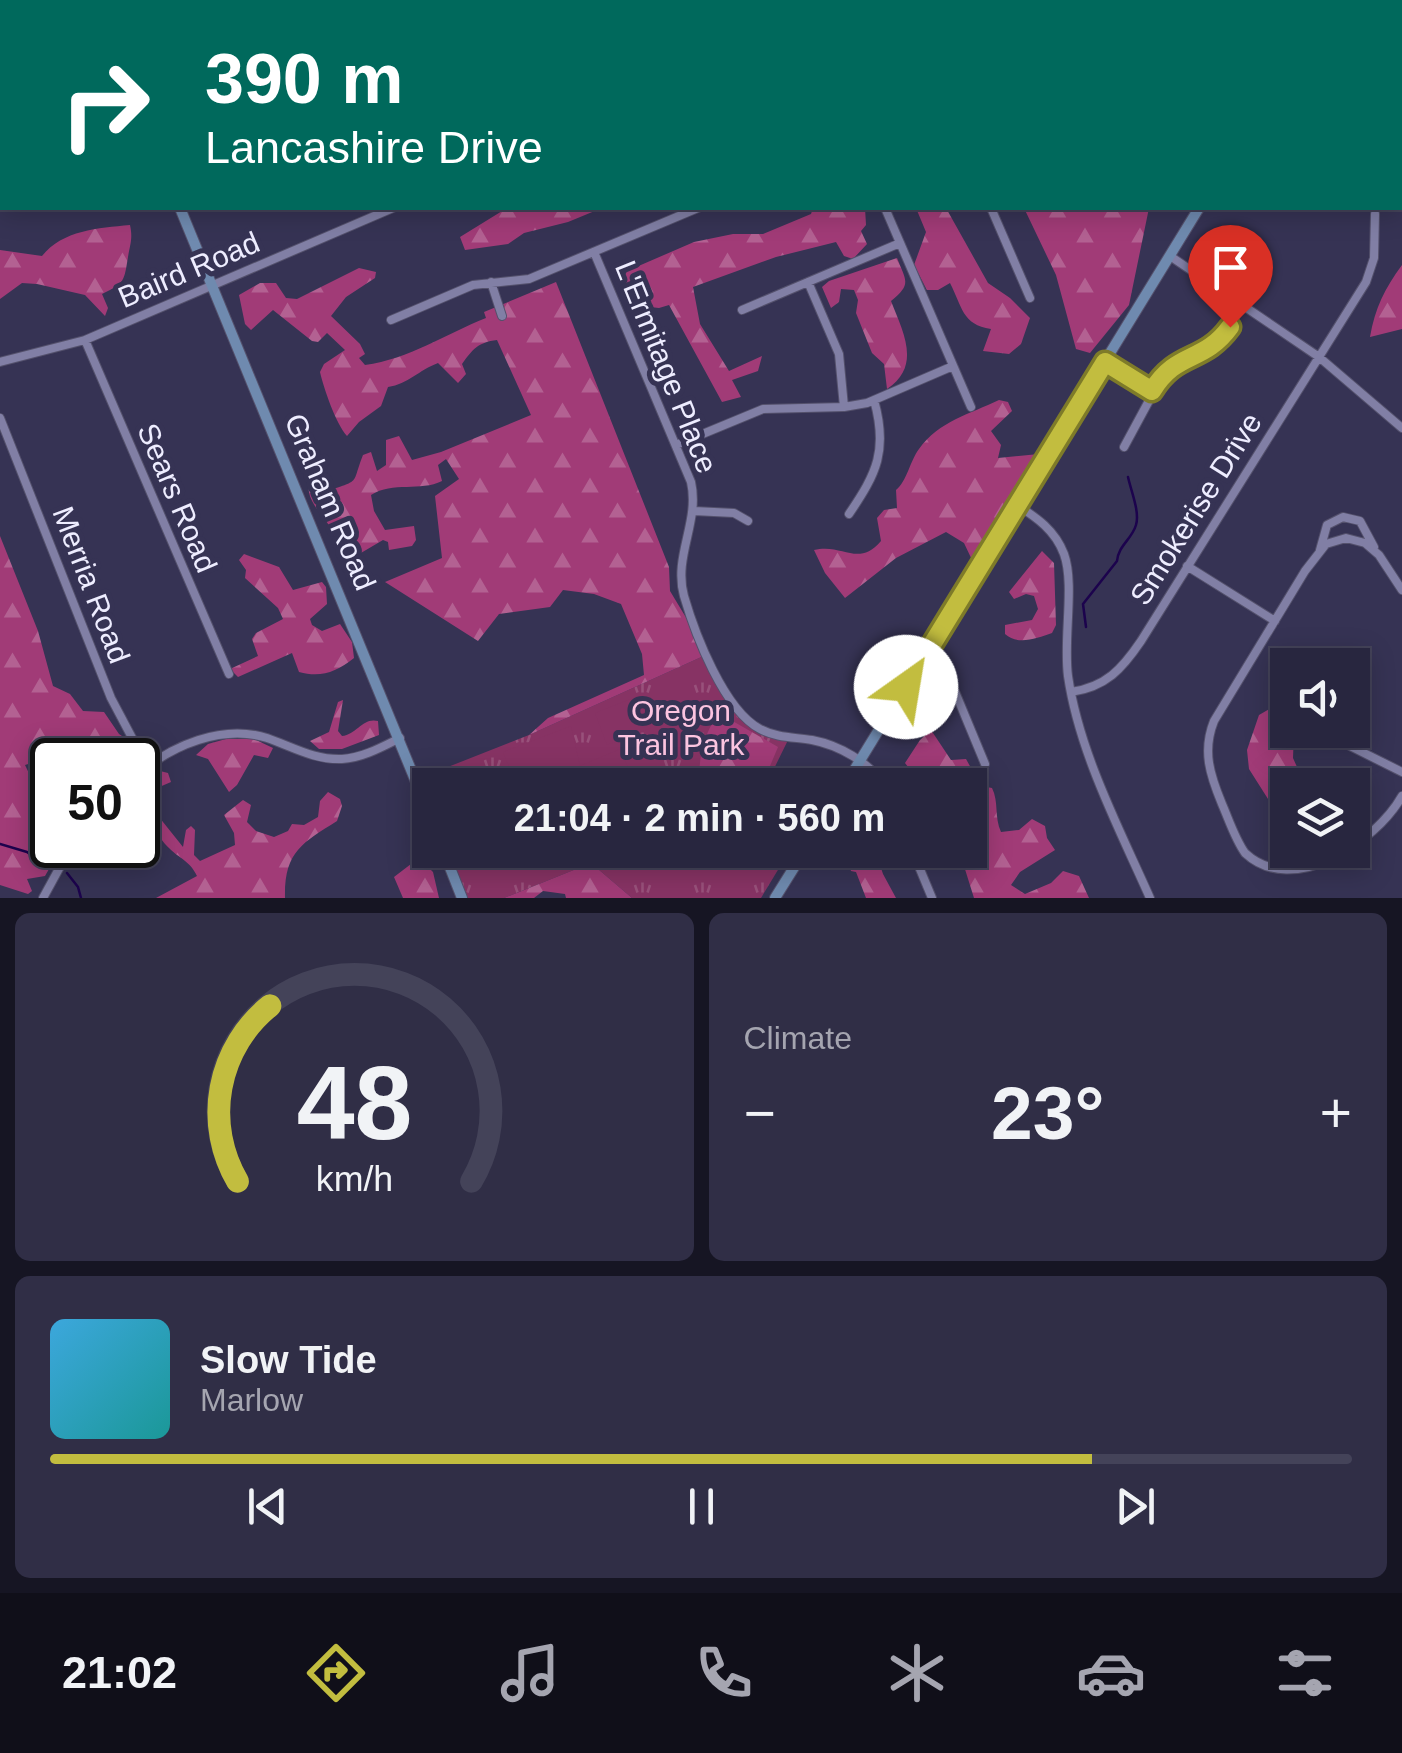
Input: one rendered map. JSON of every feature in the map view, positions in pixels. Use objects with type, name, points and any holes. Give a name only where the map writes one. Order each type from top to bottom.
[{"type":"main road","name":"Graham Road","points":[[183,210],[412,769]]},
{"type":"main road","points":[[855,768],[1197,210]]},
{"type":"main road","points":[[450,868],[462,898]]},
{"type":"main road","points":[[775,898],[794,868]]},
{"type":"street","name":"Baird Road","points":[[0,362],[85,340],[388,210]]},
{"type":"street","points":[[391,320],[473,286],[529,279],[693,210]]},
{"type":"street","points":[[886,210],[971,407]]},
{"type":"street","points":[[992,210],[1030,298]]},
{"type":"street","name":"Smokerise Drive","points":[[1072,692],[1102,684],[1122,669],[1371,271],[1375,214]]},
{"type":"street","points":[[742,310],[900,242]]},
{"type":"street","name":"L'Ermitage Place","points":[[594,252],[690,482],[694,510],[682,558],[681,584],[731,704],[760,729],[821,742],[859,761]]},
{"type":"street","points":[[1170,256],[1319,357],[1402,428]]},
{"type":"street","points":[[491,282],[502,316]]},
{"type":"street","points":[[808,282],[838,354],[844,407]]},
{"type":"street","points":[[1124,447],[1152,391],[1175,363],[1208,347],[1244,303]]},
{"type":"street","name":"Sears Road","points":[[85,340],[229,674]]},
{"type":"street","points":[[1105,362],[1152,391]]},
{"type":"street","points":[[676,445],[763,409],[844,407],[874,400],[953,366]]},
{"type":"street","points":[[849,514],[871,480],[880,452],[880,424],[874,400]]},
{"type":"street","points":[[1393,420],[1402,410]]},
{"type":"street","name":"Merria Road","points":[[0,418],[112,698],[133,738]]},
{"type":"street","points":[[1017,505],[1050,530],[1066,562],[1065,637],[1072,692],[1090,757],[1150,898]]},
{"type":"street","points":[[694,510],[734,513],[748,521]]},
{"type":"street","points":[[1402,590],[1375,550],[1365,526],[1343,517],[1327,525],[1320,550],[1214,721],[1208,741],[1210,774],[1245,853],[1276,875],[1309,875],[1338,862],[1387,820],[1402,796]]},
{"type":"street","points":[[1320,550],[1332,541],[1346,538],[1362,541],[1375,550]]},
{"type":"street","points":[[1187,566],[1275,621]]},
{"type":"street","points":[[925,657],[948,678],[986,764]]},
{"type":"street","points":[[160,759],[192,743],[234,732],[271,740],[305,754],[345,759],[400,738]]},
{"type":"street","points":[[1354,748],[1402,772]]},
{"type":"street","points":[[859,761],[868,768]]},
{"type":"street","points":[[43,898],[59,868]]},
{"type":"street","points":[[920,868],[932,898]]},
{"type":"green space","points":[[504,210],[597,210],[524,233],[508,244],[465,250],[460,237]]},
{"type":"green space","points":[[812,210],[865,210],[866,225],[861,231],[867,244],[853,259],[844,256],[836,242],[776,257],[693,287],[700,324],[729,371],[762,356],[758,371],[732,380],[741,397],[722,402],[669,305],[633,305],[624,277],[627,271],[694,242],[733,234],[763,234],[811,214]]},
{"type":"green space","points":[[917,210],[947,210],[988,283],[1030,318],[1021,344],[1009,354],[983,351],[991,329],[968,319],[950,283],[938,290],[927,290],[914,265],[926,232]]},
{"type":"green space","points":[[1025,210],[1149,210],[1129,305],[1090,353],[1076,349],[1056,275]]},
{"type":"green space","points":[[130,225],[124,276],[119,284],[102,294],[108,308],[105,316],[85,295],[37,284],[22,283],[0,299],[0,250],[42,256],[71,236]]},
{"type":"green space","points":[[897,258],[905,282],[891,301],[904,336],[907,359],[898,380],[887,389],[884,364],[872,353],[856,313],[858,300],[854,290],[841,289],[839,302],[831,308],[822,287],[829,281]]},
{"type":"green space","points":[[1402,265],[1402,329],[1370,337],[1382,299]]},
{"type":"green space","points":[[359,268],[376,272],[375,278],[346,297],[331,316],[360,344],[365,354],[359,358],[365,365],[427,345],[486,318],[484,312],[556,282],[669,567],[670,591],[708,654],[529,735],[548,718],[644,675],[642,654],[621,604],[594,594],[563,590],[550,607],[499,614],[478,641],[385,582],[442,558],[435,496],[459,479],[446,459],[438,465],[442,481],[388,488],[371,495],[374,511],[385,530],[414,526],[416,540],[412,546],[389,550],[388,542],[383,540],[349,560],[345,541],[336,539],[313,502],[310,478],[318,473],[328,491],[354,480],[363,455],[371,452],[377,471],[386,465],[386,440],[399,436],[412,460],[531,415],[497,340],[472,351],[462,364],[466,374],[458,383],[438,363],[388,387],[381,406],[347,436],[327,397],[320,372],[324,364],[345,350],[327,333],[318,342],[312,341],[273,310],[251,330],[245,324],[239,295],[260,283],[276,283],[286,298],[297,299]]},
{"type":"green space","points":[[999,400],[1008,402],[1012,411],[991,431],[1001,445],[998,458],[1039,454],[973,562],[964,543],[946,532],[896,558],[845,598],[825,573],[814,550],[857,554],[873,549],[881,541],[877,518],[884,510],[897,508],[896,490],[927,439],[956,419]]},
{"type":"green space","points":[[0,536],[38,631],[53,686],[70,694],[83,711],[104,712],[125,738],[30,738],[30,763],[25,765],[30,775],[30,868],[50,868],[45,876],[27,879],[32,891],[28,894],[0,885]]},
{"type":"green space","points":[[1042,551],[1054,563],[1056,625],[1052,633],[1016,640],[1005,634],[1005,625],[1032,620],[1038,609],[1034,596],[1026,594],[1014,599],[1009,592]]},
{"type":"green space","points":[[244,554],[279,567],[293,590],[322,582],[327,604],[310,619],[312,625],[322,631],[340,624],[352,642],[354,658],[334,670],[314,674],[299,672],[292,653],[238,677],[230,669],[258,656],[252,639],[256,633],[283,619],[278,608],[245,578],[246,570],[239,560]]},
{"type":"green space","name":"Oregon Trail Park","points":[[708,654],[737,708],[789,738],[774,768],[445,768],[529,735]]},
{"type":"green space","points":[[638,696],[651,728],[607,745],[595,713]]},
{"type":"green space","points":[[343,700],[338,731],[342,736],[373,720],[378,721],[379,735],[342,749],[319,749],[310,741],[329,732],[338,702]]},
{"type":"green space","points":[[1270,709],[1270,748],[1293,748],[1297,768],[1270,768],[1270,802],[1249,769],[1247,750],[1259,715]]},
{"type":"green space","points":[[729,719],[778,747],[769,768],[700,768],[701,753],[712,724]]},
{"type":"green space","points":[[571,726],[580,766],[620,749],[628,768],[509,768],[503,752]]},
{"type":"green space","points":[[931,730],[951,760],[966,759],[971,768],[909,768],[905,763]]},
{"type":"green space","points":[[226,739],[254,739],[273,748],[268,758],[254,755],[229,792],[208,759],[196,755],[208,744]]},
{"type":"green space","points":[[160,771],[168,773],[171,782],[160,787]]},
{"type":"green space","points":[[987,787],[992,788],[1001,832],[1019,830],[1032,819],[1045,826],[1055,850],[1020,872],[1011,885],[1025,894],[1051,883],[1063,871],[1079,876],[1089,898],[974,898],[965,868],[987,868]]},
{"type":"green space","points":[[328,792],[340,799],[342,806],[337,821],[305,843],[292,859],[285,898],[156,898],[197,876],[160,837],[160,818],[183,847],[186,830],[191,826],[195,830],[194,855],[200,861],[235,845],[234,833],[224,815],[243,800],[251,805],[247,822],[256,831],[274,837],[288,831],[292,824],[304,825],[318,817],[320,801]]},
{"type":"green space","points":[[411,864],[412,868],[429,868],[433,872],[439,898],[403,898],[394,877]]},
{"type":"green space","points":[[455,868],[579,868],[504,898],[467,898]]},
{"type":"green space","points":[[579,868],[597,868],[632,898],[566,898],[565,894],[543,891],[534,898],[504,898]]},
{"type":"green space","points":[[597,868],[779,868],[761,898],[632,898]]},
{"type":"green space","points":[[850,868],[881,868],[896,898],[866,898],[856,872]]},
{"type":"waterway","points":[[1086,627],[1083,604],[1117,561],[1136,525],[1128,477]]},
{"type":"waterway","points":[[0,844],[30,854]]},
{"type":"waterway","points":[[67,873],[81,898]]},
{"type":"route","points":[[906,687],[1105,362],[1152,391],[1175,363],[1212,348],[1230,327]]}]
